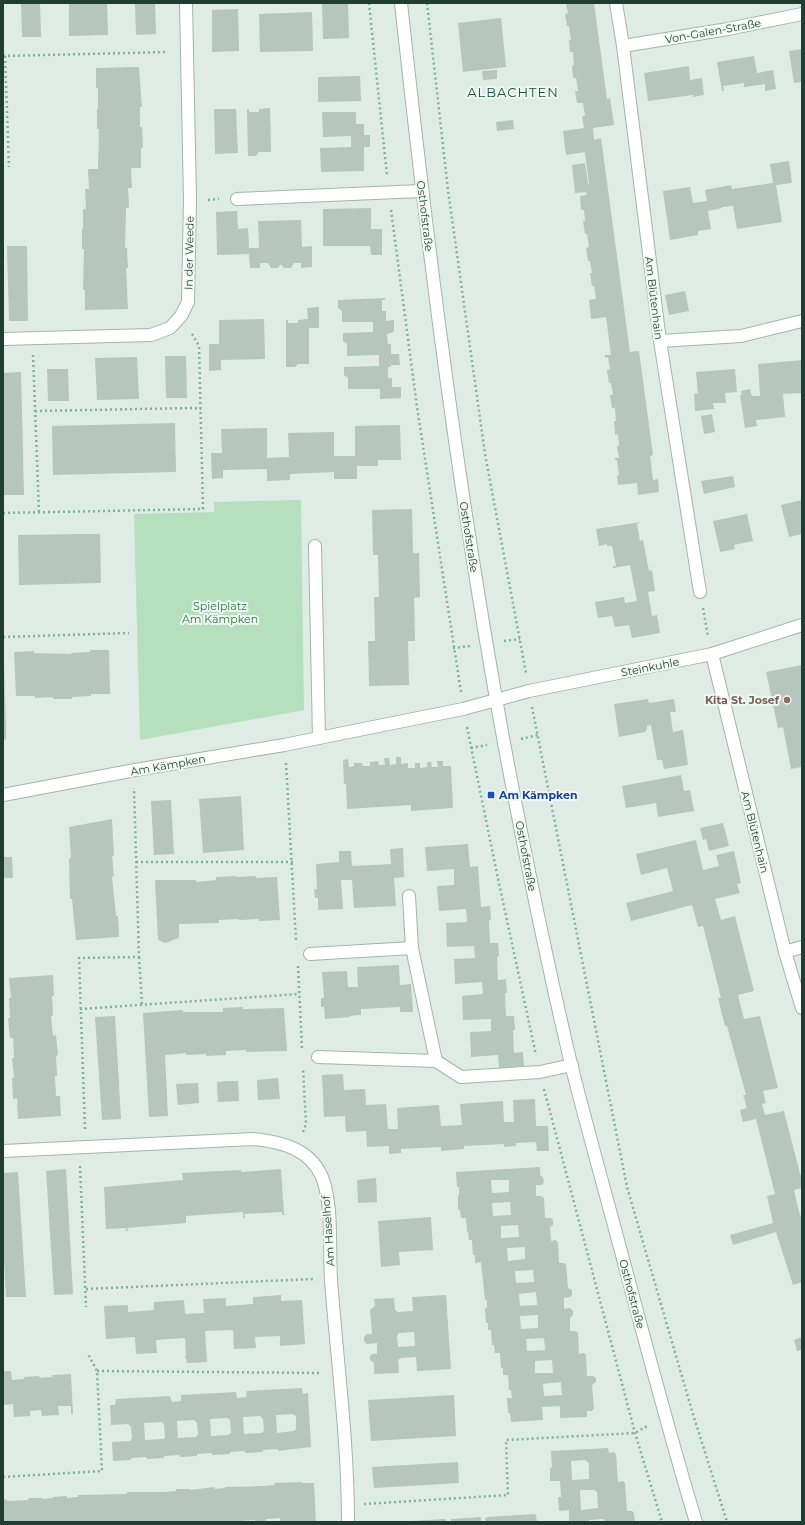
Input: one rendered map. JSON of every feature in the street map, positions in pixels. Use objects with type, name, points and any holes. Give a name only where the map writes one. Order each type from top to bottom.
[{"type":"street","name":"In der Weede","points":[[182,316],[188,302],[190,200],[186,3]]},
{"type":"street","name":"Osthofstraße","points":[[401,3],[421,191],[457,460],[496,700],[534,897],[572,1065],[665,1417],[696,1522]]},
{"type":"street","name":"Am Blütenhain","points":[[616,3],[623,46],[660,341],[700,592]]},
{"type":"street","name":"Von-Galen-Straße","points":[[623,46],[728,29],[802,14]]},
{"type":"street","points":[[237,199],[421,191]]},
{"type":"street","points":[[3,339],[152,335],[170,328],[182,316]]},
{"type":"street","points":[[660,341],[741,336],[802,321]]},
{"type":"street","points":[[315,546],[319,738]]},
{"type":"street","name":"Steinkuhle","points":[[496,700],[529,691],[712,654],[802,625]]},
{"type":"street","name":"Am Blütenhain","points":[[712,654],[785,952],[802,1008]]},
{"type":"street","name":"Am Kämpken","points":[[3,795],[134,770],[319,738],[496,700]]},
{"type":"street","points":[[409,896],[412,948],[436,1060]]},
{"type":"street","points":[[310,954],[412,948]]},
{"type":"street","points":[[785,952],[802,948]]},
{"type":"street","points":[[318,1057],[436,1060],[461,1077],[540,1072],[572,1065]]},
{"type":"street","name":"Am Haselhof","points":[[3,1151],[254,1139],[277,1142],[296,1150],[312,1160],[322,1177],[328,1198],[331,1279],[340,1373],[348,1522]]},
{"type":"path","points":[[426,3],[448,190],[485,454],[529,691],[627,1187],[692,1411],[727,1522]]},
{"type":"path","points":[[9,167],[4,56],[187,51]]},
{"type":"path","points":[[190,200],[237,199]]},
{"type":"path","points":[[3,513],[203,509],[199,346],[182,316]]},
{"type":"path","points":[[33,339],[39,512]]},
{"type":"path","points":[[36,411],[201,409]]},
{"type":"path","points":[[700,592],[712,654]]},
{"type":"path","points":[[3,637],[129,633]]},
{"type":"path","points":[[134,770],[139,957],[142,1004]]},
{"type":"path","points":[[136,862],[293,862]]},
{"type":"path","points":[[86,1307],[80,1148],[85,1135],[79,958],[139,957]]},
{"type":"path","points":[[80,1009],[299,994]]},
{"type":"path","points":[[86,1289],[331,1279]]},
{"type":"path","points":[[3,1477],[102,1471],[96,1371],[88,1354]]},
{"type":"path","points":[[96,1371],[340,1373]]},
{"type":"path","points":[[348,1505],[508,1495],[506,1440],[635,1433],[665,1417]]},
{"type":"green space","name":"Spielplatz Am Kämpken","points":[[301,500],[304,710],[140,740],[134,514],[214,512],[214,502]]},
{"type":"building","points":[[21,3],[40,3],[41,37],[22,37]]},
{"type":"building","points":[[69,3],[107,3],[108,35],[69,36]]},
{"type":"building","points":[[135,3],[155,3],[156,34],[136,35]]},
{"type":"building","points":[[322,3],[348,3],[349,38],[323,39]]},
{"type":"building","points":[[566,3],[594,3],[607,99],[610,98],[614,125],[593,128],[594,140],[601,138],[630,352],[639,351],[653,455],[650,456],[653,480],[658,479],[659,492],[638,495],[637,483],[618,485],[617,476],[619,475],[617,460],[615,460],[615,458],[619,458],[617,446],[619,446],[618,434],[615,435],[615,408],[612,408],[610,395],[613,395],[607,370],[610,369],[608,357],[605,358],[605,355],[611,355],[606,317],[591,319],[589,300],[596,299],[594,286],[592,286],[590,261],[588,261],[586,248],[589,247],[587,234],[585,234],[583,221],[585,221],[584,210],[581,210],[580,196],[587,195],[586,192],[575,193],[572,165],[585,163],[589,184],[585,152],[566,155],[563,131],[584,128],[582,116],[585,116],[583,103],[577,103],[575,91],[578,91],[576,78],[573,77],[573,52],[570,52],[569,40],[571,40],[565,14],[568,13]]},
{"type":"building","points":[[238,9],[239,51],[212,52],[212,10]]},
{"type":"building","points":[[312,12],[313,51],[260,52],[259,14]]},
{"type":"building","points":[[501,18],[506,67],[463,72],[458,23]]},
{"type":"building","points":[[802,49],[802,82],[794,83],[789,51]]},
{"type":"building","points":[[754,56],[757,73],[773,70],[776,89],[765,91],[765,84],[744,87],[744,83],[723,86],[724,91],[722,91],[717,62]]},
{"type":"building","points":[[689,66],[690,80],[702,78],[704,95],[648,101],[644,73]]},
{"type":"building","points":[[139,67],[142,107],[140,107],[140,127],[142,127],[143,147],[141,148],[141,168],[131,168],[132,188],[128,188],[129,208],[126,208],[125,248],[127,248],[128,268],[126,268],[128,309],[85,310],[85,290],[83,290],[84,249],[82,249],[82,229],[83,209],[86,209],[85,189],[89,189],[88,169],[98,169],[99,129],[97,129],[98,88],[96,88],[96,68]]},
{"type":"building","points":[[497,70],[497,79],[483,80],[482,71]]},
{"type":"building","points":[[360,76],[361,101],[318,102],[318,77]]},
{"type":"building","points":[[270,108],[271,152],[259,152],[256,156],[248,156],[247,109],[249,109],[249,112],[259,112],[259,109]]},
{"type":"building","points":[[214,109],[236,109],[238,153],[215,154]]},
{"type":"building","points":[[322,112],[356,112],[356,124],[364,124],[364,135],[370,135],[370,147],[364,147],[364,171],[321,172],[320,148],[351,147],[351,136],[323,137]]},
{"type":"building","points":[[513,120],[514,129],[497,131],[496,122]]},
{"type":"building","points":[[789,161],[792,183],[776,185],[782,222],[737,229],[733,206],[722,207],[708,211],[711,229],[698,231],[698,235],[670,240],[663,191],[690,187],[693,203],[707,201],[705,190],[731,185],[732,189],[773,183],[770,164]]},
{"type":"building","points":[[371,208],[371,229],[382,229],[382,255],[371,255],[370,246],[323,246],[323,209]]},
{"type":"building","points":[[237,211],[238,229],[248,228],[249,248],[259,248],[258,221],[301,220],[302,247],[312,246],[312,267],[301,268],[301,263],[294,263],[291,268],[284,268],[281,264],[278,268],[271,268],[268,263],[260,263],[260,268],[250,268],[249,254],[217,255],[216,212]]},
{"type":"building","points":[[7,246],[27,246],[28,321],[9,321]]},
{"type":"building","points":[[685,291],[689,311],[669,315],[665,295]]},
{"type":"building","points":[[385,298],[385,300],[382,300],[382,311],[386,311],[386,321],[394,320],[394,332],[387,334],[388,344],[391,344],[391,354],[399,354],[400,365],[391,365],[391,367],[388,367],[388,378],[392,378],[392,387],[401,387],[401,398],[380,399],[380,389],[348,389],[348,378],[344,375],[344,367],[379,366],[379,355],[347,356],[347,344],[343,341],[343,333],[373,332],[373,322],[342,322],[342,311],[338,308],[338,300]]},
{"type":"building","points":[[319,307],[319,328],[309,328],[309,364],[298,364],[295,367],[286,367],[286,320],[288,320],[288,323],[298,323],[298,320],[308,319],[307,308]]},
{"type":"building","points":[[264,319],[265,359],[221,360],[221,370],[209,371],[209,344],[219,344],[219,320]]},
{"type":"building","points":[[165,356],[186,356],[187,398],[166,398]]},
{"type":"building","points":[[137,357],[139,399],[97,400],[95,358]]},
{"type":"building","points":[[802,360],[802,393],[783,394],[785,417],[756,420],[757,426],[745,428],[740,395],[742,395],[741,391],[750,389],[752,396],[760,396],[758,364]]},
{"type":"building","points":[[47,369],[68,369],[69,401],[48,401]]},
{"type":"building","points":[[735,369],[737,392],[725,393],[726,403],[713,403],[714,409],[695,411],[694,394],[698,393],[696,372]]},
{"type":"building","points":[[21,372],[24,495],[3,495],[3,373]]},
{"type":"building","points":[[712,414],[715,432],[704,434],[701,416]]},
{"type":"building","points":[[175,423],[176,472],[53,475],[52,426]]},
{"type":"building","points":[[400,425],[401,460],[378,460],[378,466],[357,466],[357,479],[334,479],[334,472],[290,474],[290,480],[267,481],[267,469],[223,470],[223,478],[212,479],[211,453],[222,453],[221,429],[267,428],[267,458],[289,457],[288,433],[334,432],[334,456],[355,456],[355,426]]},
{"type":"building","points":[[733,476],[735,487],[704,494],[701,481]]},
{"type":"building","points":[[802,500],[802,534],[789,537],[781,505]]},
{"type":"building","points":[[412,509],[413,553],[419,553],[420,597],[414,598],[415,641],[408,641],[409,685],[369,686],[368,641],[375,641],[374,597],[379,597],[378,555],[373,555],[372,510]]},
{"type":"building","points":[[747,514],[753,541],[734,545],[735,549],[720,552],[713,521]]},
{"type":"building","points":[[641,522],[637,524],[640,541],[643,540],[649,571],[652,570],[655,591],[648,592],[652,616],[657,615],[660,633],[632,638],[629,625],[615,627],[612,616],[598,618],[595,602],[624,597],[625,603],[637,601],[630,565],[613,568],[613,566],[616,566],[612,546],[607,546],[607,544],[599,546],[596,529]]},
{"type":"building","points":[[100,534],[101,583],[19,585],[18,535]]},
{"type":"building","points":[[90,650],[109,650],[110,694],[91,694],[91,696],[72,697],[72,699],[16,696],[14,652],[34,651],[34,653],[71,654],[90,652]]},
{"type":"building","points":[[3,662],[6,739],[3,740]]},
{"type":"building","name":"Kita St. Josef","points":[[802,665],[802,767],[791,769],[783,727],[778,728],[766,672]]},
{"type":"building","points":[[648,699],[649,703],[674,699],[676,712],[670,712],[673,732],[683,730],[688,765],[664,769],[662,760],[657,760],[651,725],[647,726],[645,732],[619,737],[614,704]]},
{"type":"building","points":[[396,757],[401,757],[401,764],[408,763],[408,768],[415,768],[415,763],[420,763],[420,768],[427,767],[427,762],[431,762],[432,767],[438,767],[437,761],[443,761],[443,766],[451,766],[453,808],[411,811],[411,805],[347,809],[343,760],[348,759],[349,767],[354,766],[354,763],[362,763],[363,766],[370,766],[370,762],[378,761],[379,765],[385,765],[384,758],[389,758],[390,765],[396,764]]},
{"type":"building","points":[[681,775],[684,791],[690,790],[694,811],[658,817],[656,803],[626,808],[622,786]]},
{"type":"building","points":[[241,796],[244,850],[203,853],[199,799]]},
{"type":"building","points":[[171,800],[174,854],[154,855],[151,801]]},
{"type":"building","points":[[112,819],[114,856],[112,856],[114,876],[112,877],[116,916],[118,916],[119,937],[76,940],[72,899],[70,899],[69,859],[71,858],[69,827]]},
{"type":"building","points":[[723,823],[729,846],[709,851],[706,839],[703,840],[700,828]]},
{"type":"building","points":[[696,840],[703,870],[719,866],[716,855],[734,851],[741,883],[737,884],[740,893],[715,899],[721,920],[735,916],[754,991],[738,995],[744,1019],[760,1016],[778,1088],[763,1091],[766,1103],[762,1104],[765,1115],[784,1111],[802,1181],[802,1188],[794,1190],[800,1216],[802,1215],[802,1282],[793,1285],[776,1232],[733,1245],[730,1235],[773,1223],[767,1196],[775,1194],[756,1119],[743,1122],[740,1110],[747,1108],[743,1095],[746,1095],[727,1026],[725,1026],[718,998],[721,998],[703,926],[698,927],[692,905],[631,921],[626,903],[673,891],[667,868],[641,875],[636,854]]},
{"type":"building","points":[[468,844],[470,867],[478,866],[481,907],[490,906],[490,943],[498,943],[498,980],[506,979],[506,1016],[514,1016],[514,1053],[523,1052],[524,1066],[499,1068],[498,1055],[471,1057],[470,1032],[491,1031],[491,1019],[463,1020],[462,996],[483,994],[482,982],[455,984],[454,959],[475,958],[474,946],[447,947],[446,923],[467,922],[466,909],[439,911],[437,886],[454,885],[454,869],[427,871],[425,847]]},
{"type":"building","points":[[403,848],[404,877],[394,878],[396,906],[354,908],[352,880],[341,880],[343,909],[318,910],[318,898],[315,898],[314,889],[317,889],[316,864],[339,862],[339,851],[351,851],[352,866],[391,864],[390,849]]},
{"type":"building","points":[[3,857],[12,857],[13,878],[3,878]]},
{"type":"building","points":[[256,876],[256,878],[277,877],[280,920],[259,921],[259,919],[238,919],[219,920],[219,923],[179,924],[179,938],[165,943],[158,940],[155,880],[196,880],[196,882],[216,880],[216,877]]},
{"type":"building","points":[[399,965],[400,985],[411,984],[413,1012],[400,1012],[400,1007],[361,1009],[361,1015],[325,1019],[324,1007],[321,1007],[321,998],[324,998],[322,972],[347,971],[348,987],[358,987],[357,967]]},
{"type":"building","points":[[53,975],[54,996],[52,996],[53,1016],[51,1016],[53,1036],[56,1035],[58,1055],[56,1056],[57,1076],[55,1076],[56,1096],[60,1096],[61,1116],[18,1119],[17,1098],[13,1099],[12,1078],[14,1078],[12,1058],[14,1058],[13,1038],[10,1038],[8,1018],[10,1018],[9,998],[11,998],[9,978]]},
{"type":"building","points":[[243,1007],[243,1009],[284,1008],[287,1051],[226,1051],[226,1055],[206,1056],[206,1054],[186,1055],[186,1053],[165,1055],[168,1116],[149,1117],[143,1013],[183,1010],[183,1012],[223,1012],[223,1008]]},
{"type":"building","points":[[115,1016],[121,1119],[102,1120],[95,1017]]},
{"type":"building","points":[[343,1074],[344,1090],[365,1089],[366,1105],[386,1104],[388,1129],[398,1129],[397,1108],[439,1105],[441,1126],[462,1125],[460,1104],[503,1101],[504,1122],[514,1122],[513,1100],[535,1099],[536,1126],[548,1126],[549,1151],[537,1151],[536,1142],[516,1143],[516,1146],[504,1147],[504,1144],[464,1146],[464,1149],[441,1151],[441,1147],[401,1149],[401,1153],[389,1154],[389,1146],[367,1147],[366,1131],[346,1132],[345,1116],[324,1117],[322,1075]]},
{"type":"building","points":[[278,1078],[280,1099],[258,1100],[257,1080]]},
{"type":"building","points":[[238,1081],[239,1101],[218,1102],[217,1082]]},
{"type":"building","points":[[198,1083],[199,1103],[178,1105],[176,1084]]},
{"type":"building","points":[[540,1167],[540,1175],[543,1177],[544,1182],[542,1185],[536,1185],[536,1196],[541,1196],[544,1198],[545,1218],[551,1218],[553,1220],[553,1225],[550,1227],[551,1241],[556,1240],[558,1243],[559,1263],[564,1263],[566,1265],[568,1288],[572,1290],[572,1295],[570,1297],[564,1298],[564,1309],[570,1308],[573,1311],[573,1315],[570,1318],[570,1331],[575,1331],[578,1333],[579,1354],[584,1353],[586,1355],[587,1376],[593,1376],[596,1378],[596,1382],[592,1385],[594,1408],[592,1411],[587,1411],[587,1417],[560,1418],[560,1406],[542,1407],[543,1420],[511,1422],[510,1413],[508,1413],[507,1398],[512,1398],[511,1390],[509,1390],[508,1375],[503,1375],[500,1353],[495,1353],[494,1345],[492,1345],[491,1330],[488,1330],[488,1323],[486,1323],[485,1308],[487,1308],[487,1300],[485,1300],[481,1262],[475,1263],[472,1240],[469,1240],[467,1232],[466,1218],[461,1218],[460,1210],[458,1210],[459,1187],[457,1187],[456,1172]],"holes":[[[491,1180],[509,1180],[509,1192],[492,1193]],[[510,1202],[511,1215],[493,1216],[492,1203]],[[518,1225],[519,1237],[501,1238],[501,1226]],[[525,1247],[525,1259],[508,1261],[507,1248]],[[533,1270],[534,1282],[516,1283],[515,1271]],[[536,1292],[537,1305],[520,1306],[519,1294]],[[538,1315],[538,1328],[521,1329],[520,1316]],[[544,1338],[545,1350],[527,1351],[526,1339]],[[552,1360],[553,1373],[535,1373],[535,1361]],[[561,1382],[562,1395],[544,1396],[543,1384]]]},
{"type":"building","points":[[66,1169],[73,1294],[54,1295],[46,1171]]},
{"type":"building","points":[[281,1169],[284,1215],[282,1215],[282,1212],[244,1214],[245,1218],[243,1218],[243,1212],[186,1216],[186,1223],[127,1228],[128,1231],[126,1231],[126,1228],[106,1229],[104,1187],[183,1180],[182,1173],[241,1170],[241,1172]]},
{"type":"building","points":[[18,1172],[26,1297],[6,1297],[3,1242],[3,1173]]},
{"type":"building","points":[[376,1178],[377,1202],[358,1203],[357,1180]]},
{"type":"building","points":[[431,1217],[433,1250],[399,1252],[400,1265],[381,1267],[378,1221]]},
{"type":"building","points":[[281,1295],[281,1301],[302,1300],[305,1344],[280,1346],[280,1336],[255,1337],[256,1348],[234,1349],[233,1330],[205,1331],[207,1362],[187,1363],[185,1358],[185,1338],[156,1340],[157,1353],[136,1354],[135,1337],[106,1339],[104,1306],[128,1305],[128,1312],[154,1310],[154,1302],[184,1300],[185,1314],[204,1313],[203,1299],[226,1298],[226,1306],[253,1304],[253,1297]]},
{"type":"building","points":[[446,1295],[451,1369],[417,1371],[416,1357],[401,1358],[398,1360],[399,1373],[374,1374],[374,1363],[370,1360],[370,1357],[372,1354],[377,1354],[377,1343],[367,1344],[364,1341],[364,1337],[367,1334],[372,1334],[370,1310],[375,1306],[374,1299],[394,1298],[395,1310],[398,1312],[413,1311],[412,1297]],"holes":[[[414,1332],[415,1346],[398,1347],[397,1336],[399,1333]]]},
{"type":"building","points":[[802,1337],[802,1350],[797,1351],[794,1340]]},
{"type":"building","points":[[3,1371],[11,1371],[12,1380],[24,1379],[24,1377],[39,1376],[40,1378],[52,1377],[52,1375],[71,1374],[73,1414],[71,1414],[71,1406],[58,1406],[59,1415],[42,1416],[41,1410],[30,1411],[30,1416],[14,1417],[13,1404],[3,1405]]},
{"type":"building","points":[[302,1388],[303,1394],[308,1393],[311,1447],[278,1451],[278,1449],[263,1450],[263,1452],[245,1453],[245,1451],[230,1452],[230,1454],[212,1455],[212,1453],[197,1454],[197,1456],[180,1457],[179,1455],[164,1456],[164,1458],[131,1458],[131,1460],[113,1461],[112,1442],[130,1441],[132,1438],[131,1427],[128,1424],[111,1425],[110,1405],[115,1405],[116,1399],[170,1396],[172,1402],[181,1401],[181,1395],[236,1392],[237,1398],[246,1397],[247,1391]],"holes":[[[293,1414],[296,1416],[296,1429],[294,1431],[277,1433],[276,1415]],[[260,1416],[263,1419],[264,1431],[261,1433],[244,1434],[243,1417]],[[227,1418],[230,1420],[231,1433],[228,1435],[211,1436],[210,1419]],[[194,1420],[197,1423],[198,1434],[196,1437],[178,1438],[177,1421]],[[161,1422],[164,1424],[165,1438],[145,1440],[144,1423]]]},
{"type":"building","points":[[454,1395],[456,1436],[371,1441],[368,1400]]},
{"type":"building","points":[[608,1448],[609,1453],[614,1452],[616,1454],[618,1482],[623,1481],[625,1483],[627,1511],[632,1511],[634,1513],[635,1522],[606,1522],[603,1519],[589,1520],[589,1522],[569,1522],[569,1510],[559,1511],[558,1497],[561,1497],[560,1481],[550,1481],[550,1468],[552,1467],[551,1451]],"holes":[[[585,1460],[589,1463],[589,1479],[572,1480],[571,1461]],[[580,1490],[594,1490],[597,1492],[598,1508],[581,1510]]]},
{"type":"building","points":[[458,1462],[459,1483],[374,1488],[372,1467]]},
{"type":"building","points":[[274,1483],[314,1483],[316,1522],[280,1522],[280,1518],[266,1519],[266,1522],[255,1522],[255,1520],[241,1522],[3,1522],[3,1500],[7,1499],[7,1501],[29,1500],[28,1498],[43,1499],[67,1496],[67,1498],[78,1497],[78,1495],[127,1494],[127,1492],[166,1492],[176,1491],[176,1489],[190,1490],[215,1487],[215,1489],[225,1487],[275,1485]]},
{"type":"building","points":[[535,1514],[537,1522],[486,1522],[485,1519],[487,1517]]},
{"type":"building","points":[[481,1517],[481,1522],[451,1522],[451,1519]]},
{"type":"building","points":[[445,1519],[447,1522],[412,1522],[412,1521]]},
{"type":"place","name":"Kita St. Josef","points":[[787,700]]},
{"type":"place","name":"Am Kämpken","points":[[491,795]]},
{"type":"district","name":"ALBACHTEN","points":[[513,92]]}]
